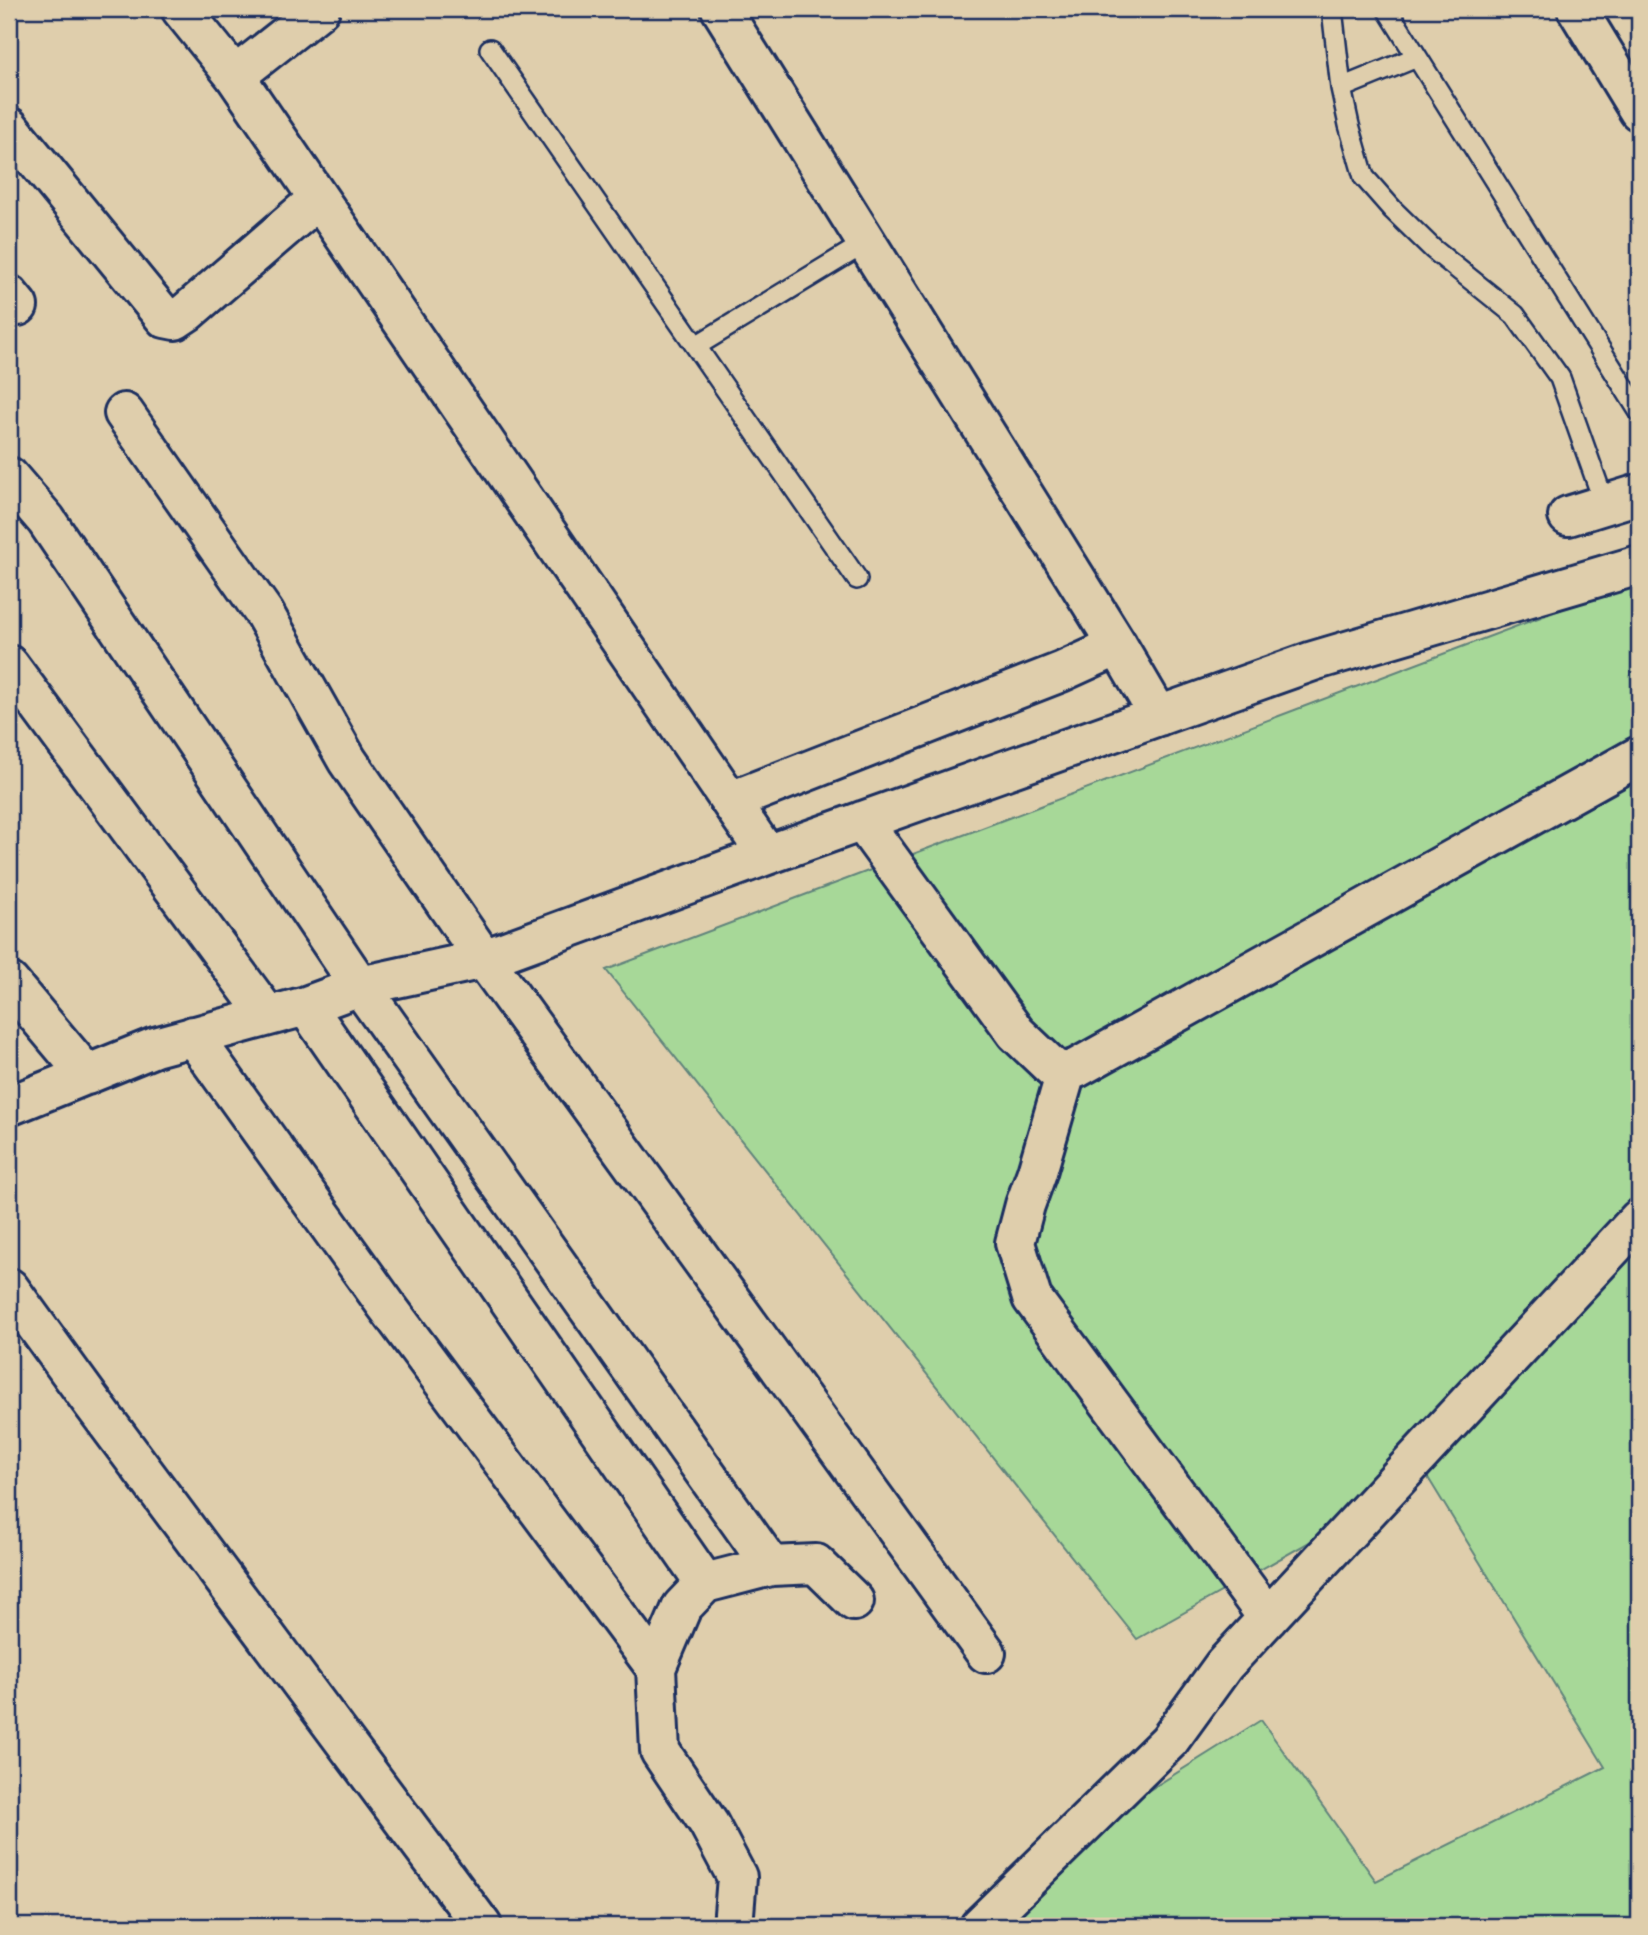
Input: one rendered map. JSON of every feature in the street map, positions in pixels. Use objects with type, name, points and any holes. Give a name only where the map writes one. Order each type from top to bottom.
[{"type":"street","points":[[181,9],[234,76],[766,855]]},
{"type":"street","points":[[234,76],[320,9]]},
{"type":"street","points":[[721,9],[1118,646],[1158,716]]},
{"type":"street","points":[[1577,9],[1639,111]]},
{"type":"street","points":[[9,127],[164,318],[175,320],[187,312],[318,199]]},
{"type":"street","points":[[124,413],[264,613],[347,760],[484,959],[986,1653]]},
{"type":"street","points":[[9,477],[46,520],[360,986],[771,1566]]},
{"type":"street","points":[[1568,516],[1622,499]]},
{"type":"street","points":[[9,1105],[155,1047],[306,1006],[360,986],[484,959],[766,855],[1313,661],[1639,565]]},
{"type":"street","points":[[731,801],[1061,672],[1118,646]]},
{"type":"street","points":[[9,665],[268,1016]]},
{"type":"street","points":[[862,821],[1016,1033],[1054,1069],[1066,1072],[1639,756]]},
{"type":"street","points":[[9,982],[87,1074]]},
{"type":"street","points":[[306,1006],[705,1583]]},
{"type":"street","points":[[193,1036],[386,1305],[656,1668]]},
{"type":"street","points":[[1066,1072],[1015,1243],[1032,1298],[1268,1618]]},
{"type":"street","points":[[980,1926],[1169,1741],[1224,1665],[1639,1219]]},
{"type":"street","points":[[9,1288],[482,1926]]},
{"type":"street","points":[[733,1926],[737,1877],[709,1824],[660,1751],[656,1668],[682,1607],[705,1583],[771,1566],[816,1564],[854,1601]]},
{"type":"lane","points":[[1332,9],[1341,88],[1364,177],[1433,249],[1515,315],[1560,378],[1622,499]]},
{"type":"lane","points":[[1387,9],[1639,411]]},
{"type":"lane","points":[[490,49],[857,579]]},
{"type":"lane","points":[[1341,88],[1417,57]]},
{"type":"lane","points":[[696,346],[867,242]]},
{"type":"green space","points":[[1639,580],[1639,1926],[1005,1926],[1081,1833],[1261,1720],[1376,1881],[1605,1767],[1427,1476],[1137,1639],[606,970]]}]
